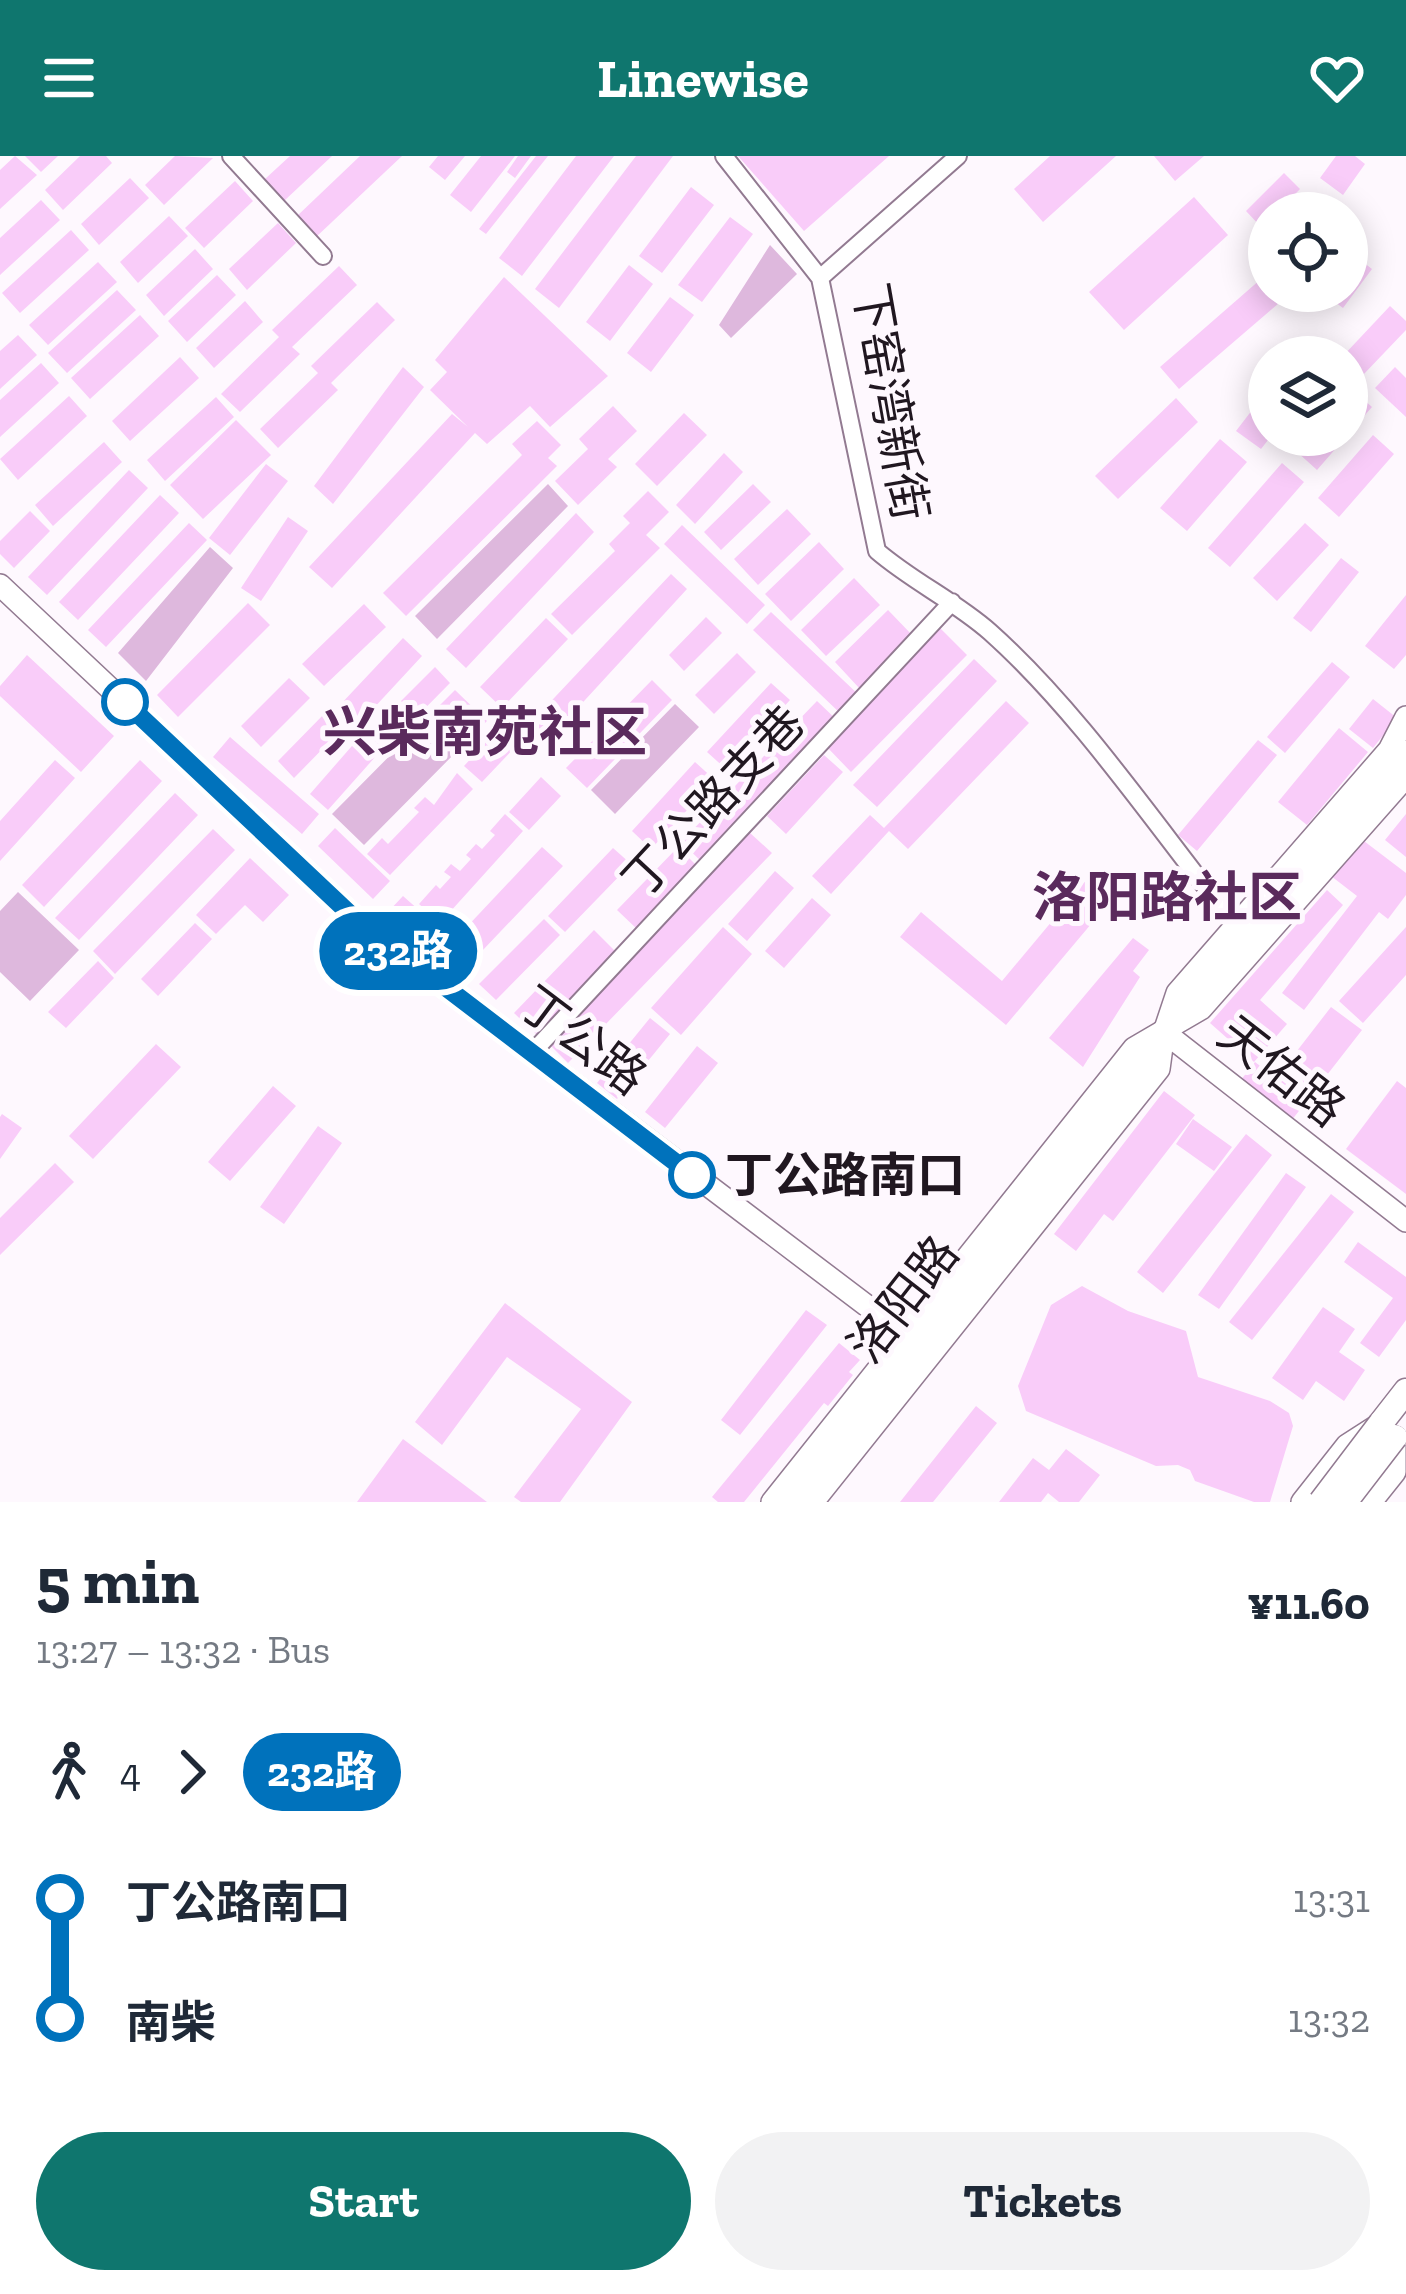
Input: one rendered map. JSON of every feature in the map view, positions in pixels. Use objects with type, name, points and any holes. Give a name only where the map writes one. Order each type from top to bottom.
[{"type":"main road","name":"洛阳路","points":[[1164,1032],[1183,997],[1238,928],[1406,739]]},
{"type":"main road","name":"洛阳路","points":[[793,1502],[914,1341],[1164,1032],[1406,753]]},
{"type":"main road","points":[[1345,1502],[1394,1428],[1406,1390]]},
{"type":"main road","points":[[1321,1502],[1394,1428]]},
{"type":"street","points":[[231,156],[323,256]]},
{"type":"street","points":[[724,156],[820,278]]},
{"type":"street","name":"下窑湾新街","points":[[958,156],[820,278],[877,551],[904,574],[952,602],[1045,687],[1238,928]]},
{"type":"street","name":"丁公路","points":[[0,585],[351,915],[914,1341]]},
{"type":"street","name":"丁公路支巷","points":[[531,1054],[952,602]]},
{"type":"street","name":"洛阳路","points":[[1238,928],[1389,750],[1406,718]]},
{"type":"street","name":"洛阳路","points":[[1164,1032],[1201,1009],[1406,777]]},
{"type":"street","points":[[813,1502],[1160,1069],[1164,1032]]},
{"type":"street","name":"天佑路","points":[[1164,1032],[1406,1221]]},
{"type":"street","points":[[772,1502],[914,1341]]},
{"type":"street","points":[[1302,1502],[1347,1445],[1394,1428],[1395,1472],[1371,1502]]},
{"type":"shaded area","points":[[770,245],[797,274],[731,338],[719,325]]},
{"type":"shaded area","points":[[548,484],[568,506],[437,639],[415,616]]},
{"type":"shaded area","points":[[210,547],[233,568],[146,681],[118,653]]},
{"type":"shaded area","points":[[675,704],[699,727],[615,814],[591,790]]},
{"type":"shaded area","points":[[435,710],[466,742],[364,845],[332,814]]},
{"type":"shaded area","points":[[18,892],[79,950],[30,1001],[0,972],[0,911]]},
{"type":"building","points":[[15,156],[37,175],[0,209],[0,170]]},
{"type":"building","points":[[25,156],[58,156],[41,172]]},
{"type":"building","points":[[80,156],[106,156],[112,163],[63,210],[45,190]]},
{"type":"building","points":[[175,156],[213,158],[164,205],[145,185]]},
{"type":"building","points":[[290,156],[332,156],[284,201],[265,179]]},
{"type":"building","points":[[360,156],[402,156],[315,238],[296,217]]},
{"type":"building","points":[[438,156],[465,156],[445,180],[429,167]]},
{"type":"building","points":[[481,156],[515,156],[471,212],[450,195]]},
{"type":"building","points":[[518,156],[531,156],[515,178],[507,172]]},
{"type":"building","points":[[536,156],[548,156],[486,234],[479,229]]},
{"type":"building","points":[[576,156],[614,156],[522,276],[499,258]]},
{"type":"building","points":[[636,156],[673,156],[559,308],[535,289]]},
{"type":"building","points":[[738,156],[889,156],[804,231]]},
{"type":"building","points":[[1050,156],[1116,156],[1043,222],[1014,189]]},
{"type":"building","points":[[1154,156],[1204,156],[1175,181]]},
{"type":"building","points":[[1336,156],[1355,156],[1365,164],[1345,192],[1320,178]]},
{"type":"building","points":[[1284,173],[1300,189],[1297,192],[1265,192]]},
{"type":"building","points":[[130,178],[149,198],[99,245],[81,224]]},
{"type":"building","points":[[235,181],[253,201],[204,248],[185,228]]},
{"type":"building","points":[[691,187],[714,205],[662,273],[639,256]]},
{"type":"building","points":[[1194,197],[1228,235],[1124,330],[1089,292]]},
{"type":"building","points":[[41,200],[60,220],[0,275],[0,238]]},
{"type":"building","points":[[169,216],[188,236],[138,283],[120,262]]},
{"type":"building","points":[[730,217],[753,234],[702,302],[678,285]]},
{"type":"building","points":[[278,223],[296,243],[247,290],[229,269]]},
{"type":"building","points":[[71,230],[89,250],[20,313],[2,293]]},
{"type":"building","points":[[195,249],[213,269],[164,316],[146,295]]},
{"type":"building","points":[[98,262],[117,282],[48,345],[29,325]]},
{"type":"building","points":[[629,265],[653,284],[610,341],[586,322]]},
{"type":"building","points":[[339,266],[357,285],[292,347],[300,354],[240,412],[221,394],[279,337],[272,330]]},
{"type":"building","points":[[217,275],[236,295],[187,342],[168,321]]},
{"type":"building","points":[[504,277],[608,376],[550,427],[530,406],[487,444],[475,433],[332,588],[309,567],[452,414],[468,427],[430,390],[447,372],[435,360]]},
{"type":"building","points":[[117,290],[136,310],[67,373],[48,353]]},
{"type":"building","points":[[1248,290],[1248,312],[1269,312],[1179,389],[1160,367]]},
{"type":"building","points":[[670,297],[694,315],[651,372],[627,353]]},
{"type":"building","points":[[245,301],[263,322],[214,368],[196,348]]},
{"type":"building","points":[[377,302],[395,320],[331,383],[338,390],[278,448],[260,429],[318,373],[311,366]]},
{"type":"building","points":[[1390,306],[1406,321],[1406,330],[1368,370],[1368,336],[1362,336]]},
{"type":"building","points":[[140,315],[159,336],[90,399],[71,378]]},
{"type":"building","points":[[18,335],[37,355],[0,389],[0,351]]},
{"type":"building","points":[[180,357],[199,378],[130,441],[112,421]]},
{"type":"building","points":[[41,363],[59,383],[0,437],[0,400]]},
{"type":"building","points":[[403,367],[424,387],[333,504],[314,486]]},
{"type":"building","points":[[1395,367],[1406,378],[1406,417],[1375,388]]},
{"type":"building","points":[[69,396],[87,416],[18,480],[0,459]]},
{"type":"building","points":[[216,397],[234,417],[165,481],[147,460]]},
{"type":"building","points":[[1176,398],[1198,422],[1118,499],[1095,476]]},
{"type":"building","points":[[613,406],[637,431],[608,459],[617,467],[578,505],[555,481],[588,449],[579,439]]},
{"type":"building","points":[[684,413],[707,435],[657,486],[635,464]]},
{"type":"building","points":[[1248,415],[1248,440],[1236,431]]},
{"type":"building","points":[[236,420],[271,455],[203,519],[170,485]]},
{"type":"building","points":[[537,421],[561,445],[548,458],[557,466],[406,616],[383,593],[522,455],[512,444]]},
{"type":"building","points":[[1373,435],[1394,454],[1339,517],[1318,498],[1355,456],[1368,456]]},
{"type":"building","points":[[1220,439],[1247,462],[1187,531],[1160,508]]},
{"type":"building","points":[[104,442],[122,462],[53,526],[35,505]]},
{"type":"building","points":[[724,453],[743,472],[695,524],[676,505]]},
{"type":"building","points":[[1302,456],[1329,456],[1317,470]]},
{"type":"building","points":[[1282,463],[1304,482],[1230,567],[1208,548]]},
{"type":"building","points":[[266,464],[288,481],[230,555],[209,538]]},
{"type":"building","points":[[129,470],[148,488],[47,595],[28,577]]},
{"type":"building","points":[[753,484],[771,502],[721,550],[704,532]]},
{"type":"building","points":[[648,491],[669,512],[646,535],[660,548],[572,635],[551,614],[615,551],[609,544],[630,523],[623,516]]},
{"type":"building","points":[[160,495],[179,513],[78,620],[59,602]]},
{"type":"building","points":[[787,509],[811,534],[758,585],[734,559]]},
{"type":"building","points":[[30,511],[50,531],[14,568],[0,554],[0,541]]},
{"type":"building","points":[[576,513],[594,532],[466,668],[446,649]]},
{"type":"building","points":[[288,517],[308,531],[261,601],[241,588]]},
{"type":"building","points":[[189,523],[207,540],[106,647],[88,630]]},
{"type":"building","points":[[1305,523],[1329,545],[1277,601],[1253,578]]},
{"type":"building","points":[[682,525],[765,605],[747,624],[664,544]]},
{"type":"building","points":[[819,542],[844,569],[791,621],[765,594]]},
{"type":"building","points":[[1341,558],[1359,572],[1311,632],[1293,618]]},
{"type":"building","points":[[671,574],[687,589],[540,749],[522,732]]},
{"type":"building","points":[[854,578],[880,605],[826,656],[801,630]]},
{"type":"building","points":[[1406,595],[1406,655],[1394,669],[1365,646]]},
{"type":"building","points":[[248,603],[270,625],[178,717],[157,695]]},
{"type":"building","points":[[364,604],[386,627],[324,686],[302,664]]},
{"type":"building","points":[[888,610],[914,637],[860,689],[835,662]]},
{"type":"building","points":[[771,612],[860,696],[842,715],[753,630]]},
{"type":"building","points":[[706,617],[722,633],[684,671],[669,655]]},
{"type":"building","points":[[546,618],[568,639],[502,708],[480,687]]},
{"type":"building","points":[[940,628],[967,655],[851,772],[825,745]]},
{"type":"building","points":[[403,638],[422,656],[359,724],[339,706]]},
{"type":"building","points":[[737,653],[756,672],[714,714],[695,695]]},
{"type":"building","points":[[27,655],[114,736],[81,772],[0,696],[0,686]]},
{"type":"building","points":[[974,659],[997,681],[877,807],[853,785]]},
{"type":"building","points":[[1332,662],[1350,677],[1285,753],[1267,737]]},
{"type":"building","points":[[435,667],[450,683],[384,750],[368,734]]},
{"type":"building","points":[[289,678],[310,698],[261,747],[241,726]]},
{"type":"building","points":[[652,680],[672,700],[587,788],[566,768]]},
{"type":"building","points":[[771,683],[790,700],[727,770],[707,752]]},
{"type":"building","points":[[455,690],[487,721],[466,742],[435,710]]},
{"type":"building","points":[[1373,699],[1397,718],[1373,748],[1349,729]]},
{"type":"building","points":[[817,701],[839,722],[703,863],[681,842]]},
{"type":"building","points":[[1006,701],[1029,723],[908,849],[889,831],[831,894],[812,876],[870,815],[884,828]]},
{"type":"building","points":[[327,711],[344,727],[294,778],[278,761]]},
{"type":"building","points":[[500,727],[518,744],[482,782],[464,766]]},
{"type":"building","points":[[1339,728],[1368,752],[1307,825],[1278,802]]},
{"type":"building","points":[[230,737],[319,814],[302,834],[213,757]]},
{"type":"building","points":[[358,739],[376,756],[328,810],[310,794]]},
{"type":"building","points":[[1258,740],[1277,755],[1197,851],[1178,835]]},
{"type":"building","points":[[824,755],[843,772],[786,834],[767,816]]},
{"type":"building","points":[[55,760],[75,778],[0,861],[0,821]]},
{"type":"building","points":[[140,760],[162,781],[44,907],[22,885]]},
{"type":"building","points":[[695,762],[715,780],[651,849],[632,831]]},
{"type":"building","points":[[457,773],[473,789],[390,875],[367,854],[382,838],[388,844],[419,812],[414,808],[425,797],[434,805]]},
{"type":"building","points":[[541,777],[561,796],[529,830],[509,812]]},
{"type":"building","points":[[175,793],[198,815],[79,940],[55,918]]},
{"type":"building","points":[[505,814],[523,831],[440,923],[419,904],[451,877],[444,872],[451,864],[460,871],[476,844],[482,849]]},
{"type":"building","points":[[1406,814],[1406,857],[1385,840]]},
{"type":"building","points":[[335,828],[390,881],[373,899],[318,846]]},
{"type":"building","points":[[213,829],[235,850],[115,974],[93,951]]},
{"type":"building","points":[[749,832],[772,853],[568,1063],[546,1041]]},
{"type":"building","points":[[1360,838],[1406,873],[1406,895],[1388,919],[1379,912],[1304,1010],[1282,993],[1357,896],[1331,876]]},
{"type":"building","points":[[542,847],[563,866],[482,951],[462,932]]},
{"type":"building","points":[[678,847],[698,867],[638,930],[617,910]]},
{"type":"building","points":[[613,848],[631,864],[565,932],[548,916]]},
{"type":"building","points":[[250,858],[289,895],[263,922],[245,905],[216,934],[196,915]]},
{"type":"building","points":[[775,871],[794,888],[747,941],[728,924]]},
{"type":"building","points":[[1093,872],[1118,892],[1006,1025],[900,937],[921,912],[1002,981]]},
{"type":"building","points":[[1327,890],[1343,905],[1260,1000],[1287,1024],[1254,1062],[1210,1023]]},
{"type":"building","points":[[403,896],[464,950],[449,966],[388,912]]},
{"type":"building","points":[[812,898],[831,915],[784,968],[765,951]]},
{"type":"building","points":[[544,919],[560,935],[496,1000],[479,984]]},
{"type":"building","points":[[195,923],[212,939],[158,996],[141,979]]},
{"type":"building","points":[[723,927],[752,954],[681,1035],[651,1008]]},
{"type":"building","points":[[1406,927],[1406,975],[1363,1023],[1339,1001]]},
{"type":"building","points":[[594,930],[616,952],[537,1035],[514,1013]]},
{"type":"building","points":[[1133,938],[1149,950],[1133,971],[1140,977],[1083,1067],[1049,1038]]},
{"type":"building","points":[[98,961],[114,978],[66,1028],[48,1012]]},
{"type":"building","points":[[1331,1007],[1362,1030],[1288,1125],[1237,1085],[1255,1062],[1276,1078]]},
{"type":"building","points":[[650,1018],[670,1034],[617,1099],[597,1083]]},
{"type":"building","points":[[156,1044],[181,1067],[93,1159],[69,1136]]},
{"type":"building","points":[[697,1046],[718,1063],[665,1128],[645,1112]]},
{"type":"building","points":[[1397,1081],[1406,1088],[1406,1194],[1346,1149]]},
{"type":"building","points":[[273,1086],[296,1106],[230,1181],[208,1162]]},
{"type":"building","points":[[1164,1091],[1195,1115],[1113,1221],[1104,1214],[1076,1251],[1054,1234]]},
{"type":"building","points":[[0,1117],[22,1128],[0,1159]]},
{"type":"building","points":[[1193,1119],[1232,1147],[1214,1171],[1176,1144]]},
{"type":"building","points":[[318,1126],[342,1143],[284,1224],[260,1207]]},
{"type":"building","points":[[1246,1134],[1272,1155],[1163,1293],[1137,1272]]},
{"type":"building","points":[[55,1163],[74,1182],[0,1255],[0,1218]]},
{"type":"building","points":[[1286,1173],[1306,1187],[1219,1309],[1198,1295]]},
{"type":"building","points":[[1331,1194],[1354,1212],[1252,1340],[1229,1322]]},
{"type":"building","points":[[1358,1242],[1406,1277],[1406,1320],[1379,1357],[1360,1343],[1393,1298],[1344,1262]]},
{"type":"building","points":[[1082,1286],[1128,1311],[1186,1331],[1198,1377],[1270,1401],[1289,1413],[1293,1426],[1270,1502],[1254,1502],[1195,1481],[1190,1470],[1178,1465],[1156,1466],[1026,1411],[1018,1386],[1051,1305]]},
{"type":"building","points":[[505,1303],[632,1402],[560,1502],[521,1502],[514,1497],[581,1409],[507,1357],[442,1445],[415,1422]]},
{"type":"building","points":[[1323,1307],[1355,1329],[1339,1352],[1365,1370],[1344,1401],[1316,1381],[1303,1400],[1272,1378]]},
{"type":"building","points":[[806,1310],[827,1325],[740,1435],[721,1420]]},
{"type":"building","points":[[839,1343],[860,1360],[849,1372],[853,1375],[828,1406],[824,1403],[744,1502],[718,1502],[712,1497]]},
{"type":"building","points":[[976,1406],[997,1423],[933,1502],[900,1502]]},
{"type":"building","points":[[403,1439],[487,1502],[357,1502]]},
{"type":"building","points":[[1066,1449],[1100,1475],[1079,1502],[1059,1502],[1048,1493],[1041,1502],[999,1502],[1033,1458],[1049,1470]]},
{"type":"bus line","name":"232路","points":[[125,702],[351,915],[692,1175]]},
{"type":"place","name":"丁公路南口","points":[[692,1175]]},
{"type":"district","name":"兴柴南苑社区","points":[[485,732]]},
{"type":"district","name":"洛阳路社区","points":[[1167,897]]}]
